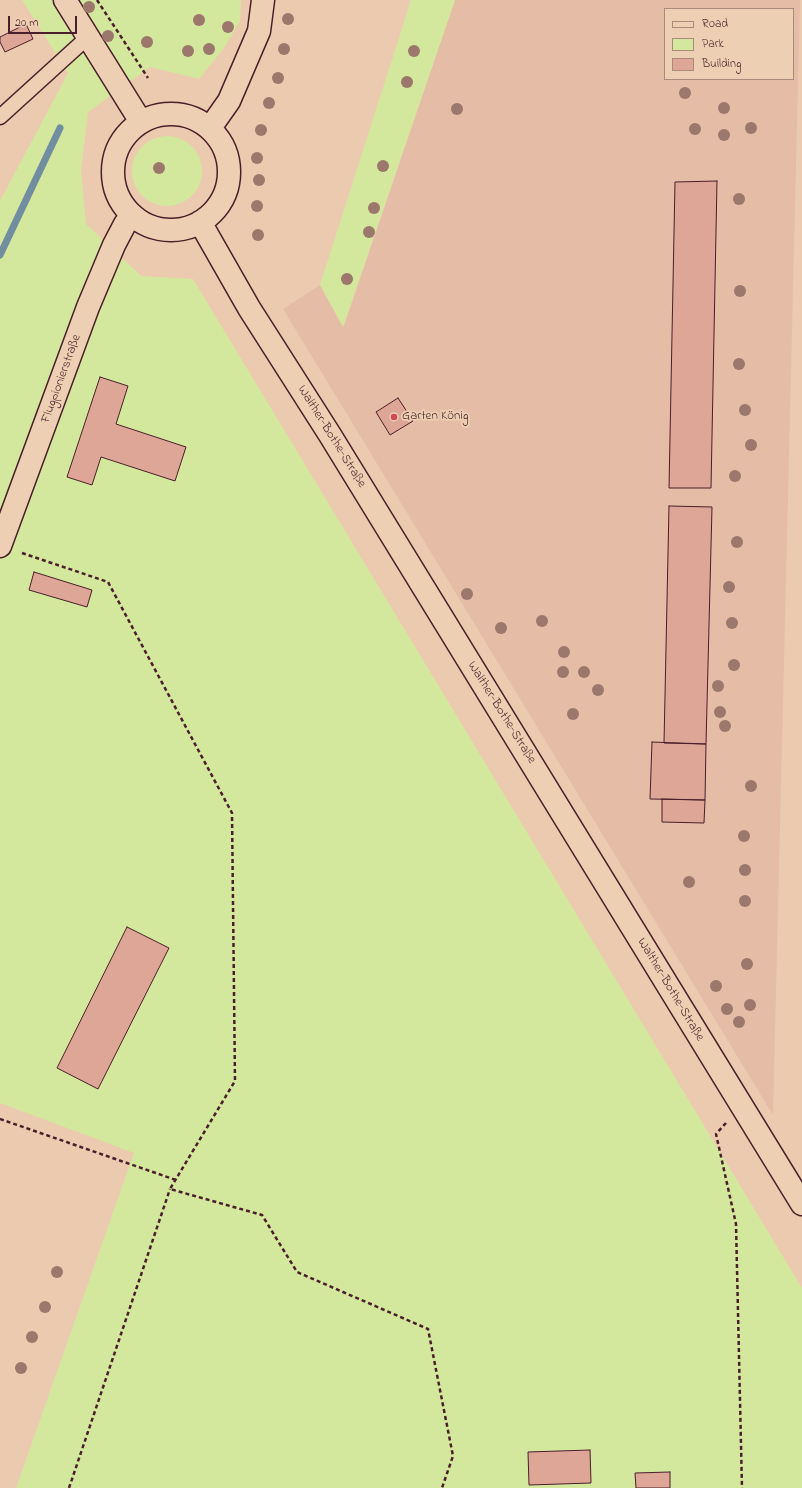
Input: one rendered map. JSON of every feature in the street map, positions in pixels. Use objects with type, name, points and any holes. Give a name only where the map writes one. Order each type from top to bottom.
[{"type":"street","points":[[65,0],[140,122]]},
{"type":"street","points":[[210,128],[229,101],[259,31],[263,0]]},
{"type":"street","points":[[174,113],[196,119],[210,128],[221,141],[225,149],[229,175],[222,200],[211,214],[200,222],[189,227],[167,230],[146,224],[133,216],[117,193],[113,176],[113,168],[120,143],[131,130],[140,122],[158,115],[174,113]]},
{"type":"street","name":"Flugpionierstraße","points":[[0,546],[88,307],[114,244],[125,224],[133,216]]},
{"type":"street","name":"Walther-Bothe-Straße","points":[[200,222],[249,308],[338,449],[802,1204]]},
{"type":"lane","points":[[0,117],[88,37]]},
{"type":"path","points":[[97,0],[148,78]]},
{"type":"path","points":[[0,546],[108,582],[232,812],[235,1081],[170,1189],[69,1488]]},
{"type":"path","points":[[741,1107],[716,1134],[736,1224],[742,1488]]},
{"type":"path","points":[[0,1119],[176,1180]]},
{"type":"path","points":[[170,1189],[262,1215],[297,1272],[428,1329],[453,1456],[442,1488]]},
{"type":"shaded area","points":[[455,0],[800,0],[773,1115],[283,309],[320,285],[344,326]]},
{"type":"green space","points":[[22,0],[241,0],[240,21],[224,48],[199,79],[150,67],[88,112],[81,170],[86,224],[141,276],[193,279],[802,1288],[802,1488],[16,1488],[134,1153],[0,1103],[0,201],[68,73]]},
{"type":"green space","points":[[411,0],[455,0],[343,327],[320,285]]},
{"type":"green space","points":[[167,136],[180,139],[192,146],[199,158],[202,171],[199,184],[192,196],[180,203],[167,206],[154,203],[142,196],[135,184],[132,171],[135,158],[142,146],[154,139]]},
{"type":"building","points":[[26,24],[33,39],[5,52],[0,42],[0,37]]},
{"type":"building","points":[[717,181],[711,488],[669,488],[675,182]]},
{"type":"building","points":[[100,377],[128,386],[116,424],[186,447],[175,481],[101,457],[92,485],[67,477]]},
{"type":"building","name":"Garten König","points":[[398,398],[413,421],[390,435],[376,412]]},
{"type":"building","points":[[669,506],[712,507],[706,744],[664,743]]},
{"type":"building","points":[[34,572],[92,590],[87,607],[29,590]]},
{"type":"building","points":[[652,742],[706,744],[705,800],[650,799]]},
{"type":"building","points":[[662,799],[705,800],[704,823],[662,822]]},
{"type":"building","points":[[127,927],[169,948],[98,1089],[57,1068]]},
{"type":"building","points":[[590,1450],[591,1483],[529,1485],[528,1452]]},
{"type":"building","points":[[670,1472],[670,1488],[636,1488],[635,1473]]},
{"type":"waterway","points":[[0,255],[60,128]]},
{"type":"place","name":"Garten König","points":[[394,417]]}]
